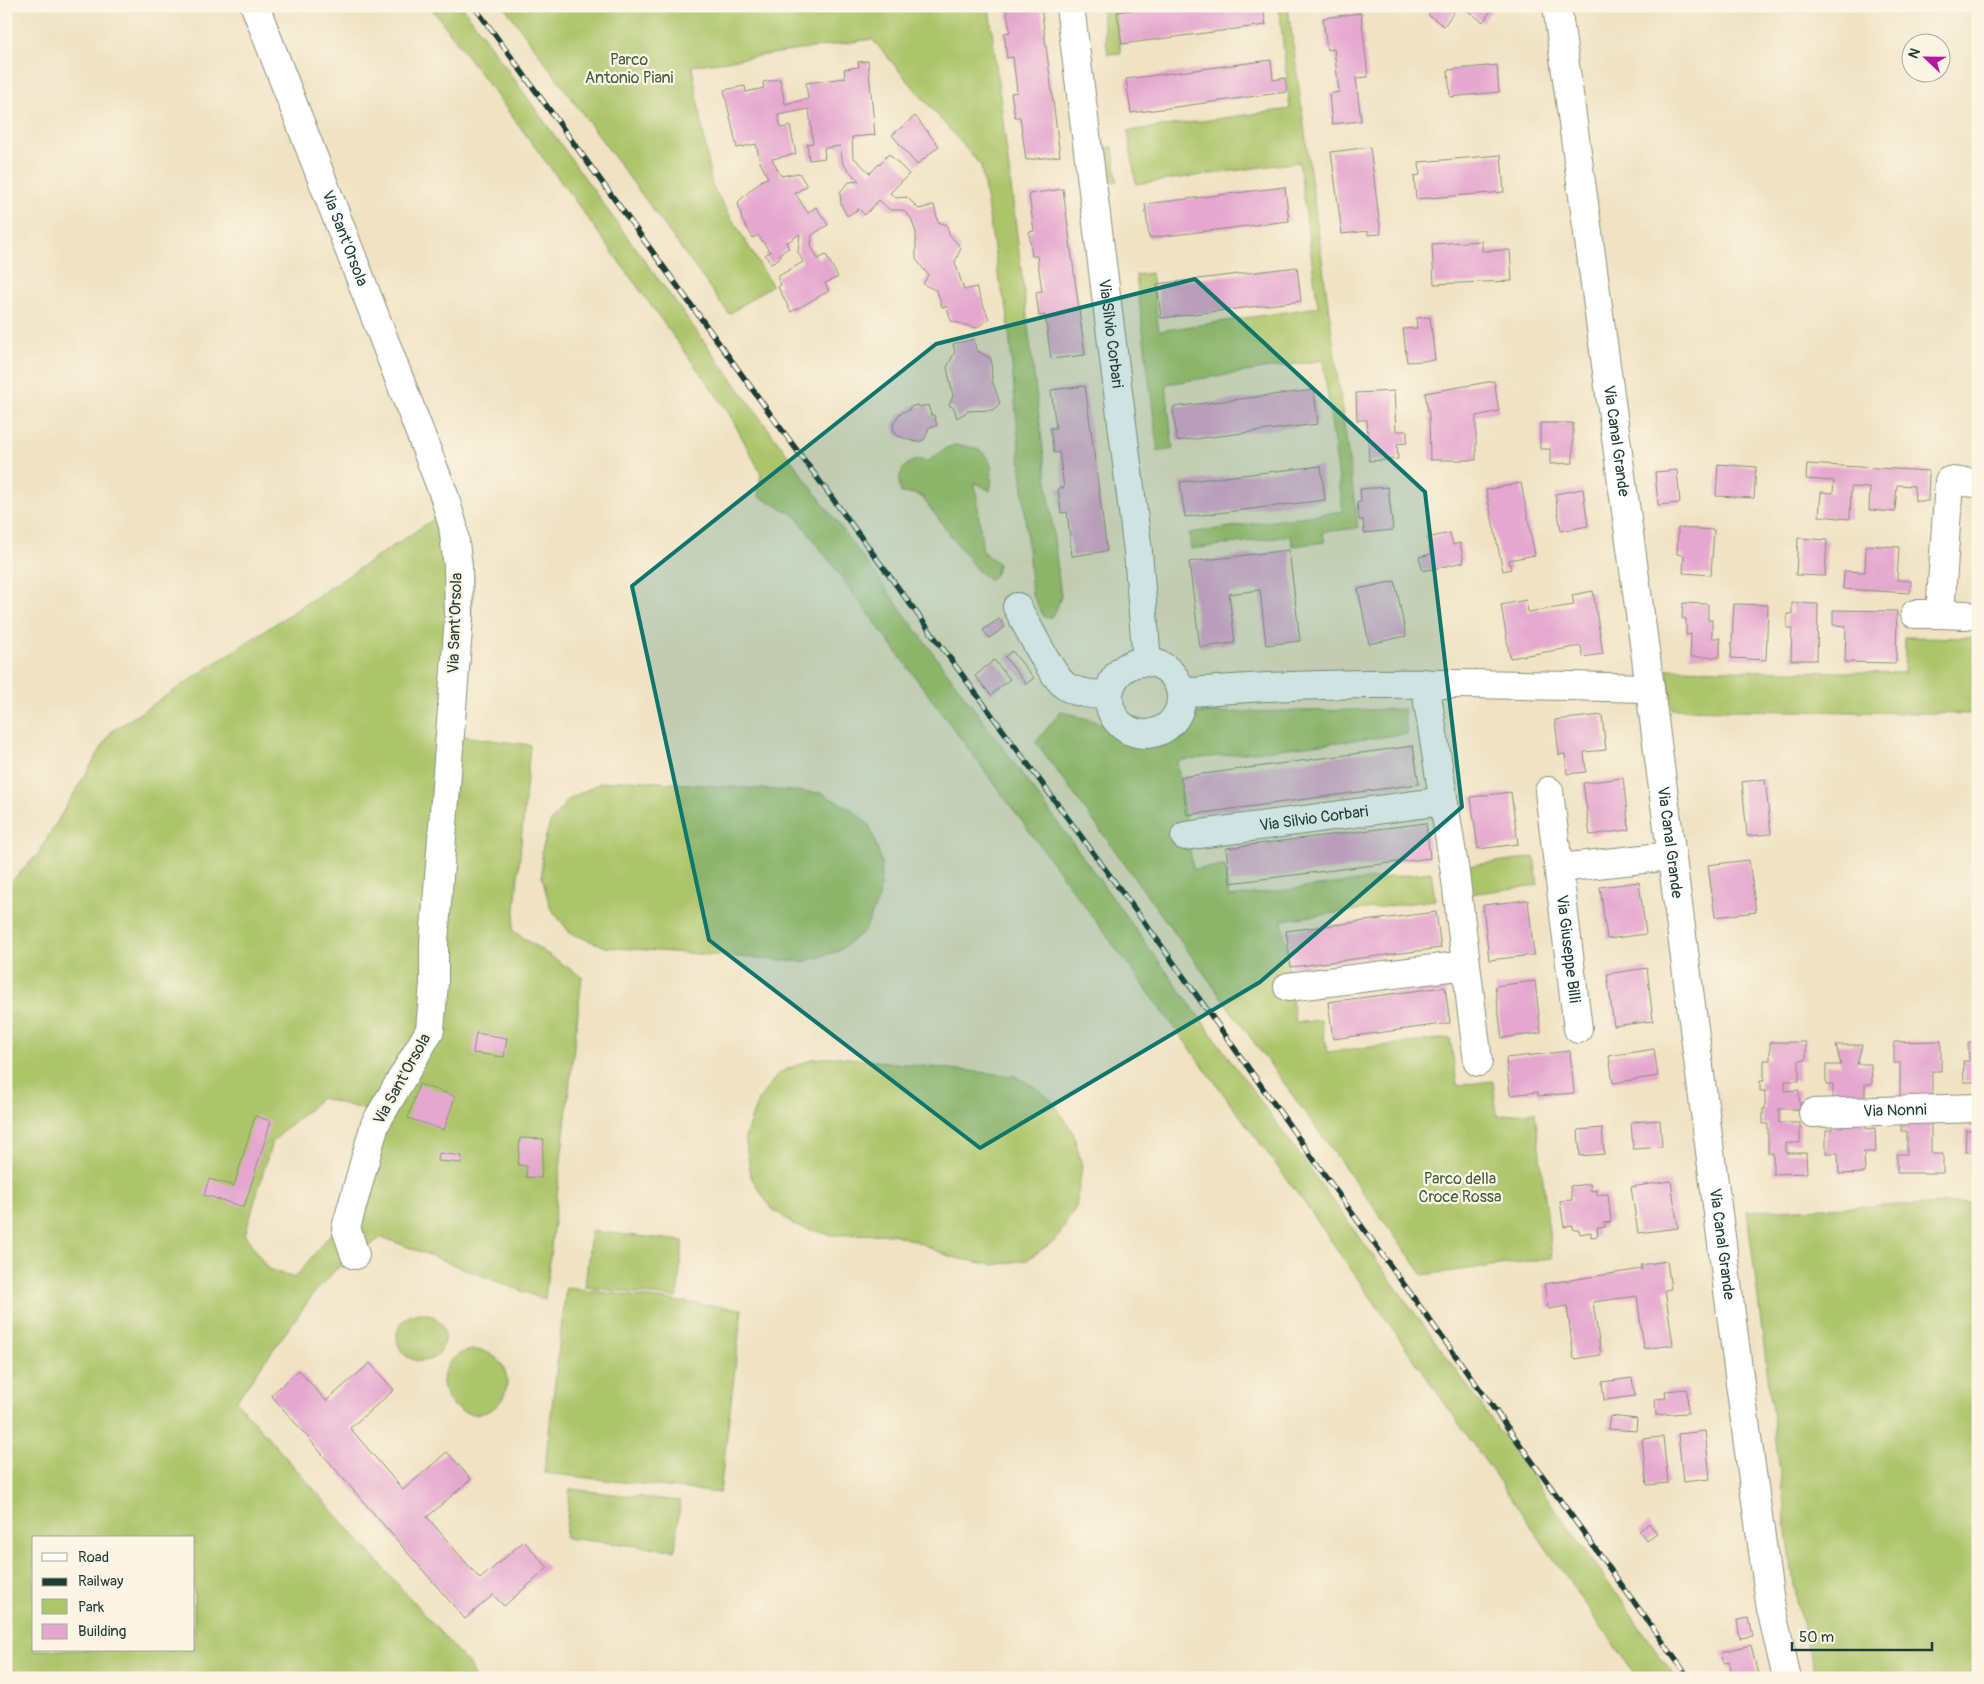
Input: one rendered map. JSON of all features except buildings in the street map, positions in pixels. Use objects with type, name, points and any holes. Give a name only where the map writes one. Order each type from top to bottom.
[{"type":"street","name":"Via Sant'Orsola","points":[[255,6],[444,495],[453,526],[458,567],[459,617],[434,942],[434,982],[430,1030],[375,1124],[346,1228],[355,1255]]},
{"type":"street","name":"Via Silvio Corbari","points":[[1070,6],[1138,552],[1147,662]]},
{"type":"street","name":"Via Canal Grande","points":[[1557,6],[1650,688],[1747,1437],[1771,1608],[1787,1678]]},
{"type":"street","points":[[1940,614],[1948,481],[1978,483]]},
{"type":"street","points":[[1017,607],[1048,662],[1064,685],[1076,691],[1108,696]]},
{"type":"street","points":[[1147,662],[1157,664],[1173,675],[1181,693],[1177,714],[1171,723],[1152,733],[1142,734],[1131,731],[1121,725],[1114,717],[1108,696],[1111,684],[1121,671],[1136,663],[1147,662]]},
{"type":"street","points":[[1181,693],[1333,685],[1425,683],[1650,688]]},
{"type":"street","points":[[1425,683],[1455,873],[1478,1062]]},
{"type":"street","name":"Via Giuseppe Billi","points":[[1549,790],[1578,1029]]},
{"type":"street","name":"Via Silvio Corbari","points":[[1185,836],[1443,801]]},
{"type":"street","points":[[1559,868],[1671,856]]},
{"type":"street","points":[[1288,988],[1466,964]]},
{"type":"street","name":"Via Nonni","points":[[1813,1114],[1978,1108]]},
{"type":"highlighted area","points":[[1195,279],[1425,492],[1462,807],[1260,982],[980,1148],[709,940],[632,586],[936,344]]},
{"type":"green space","points":[[430,6],[462,6],[614,219],[1064,831],[1448,1359],[1676,1678],[1637,1678],[1311,1212],[796,516],[758,496],[761,473],[727,410]]},
{"type":"green space","name":"Parco Antonio Piani","points":[[504,6],[989,6],[1061,596],[1056,611],[1050,618],[1044,617],[1032,594],[1007,309],[999,280],[981,166],[872,39],[692,66],[712,186],[772,285],[729,314]]},
{"type":"green space","points":[[1101,6],[1115,6],[1121,53],[1108,54]]},
{"type":"green space","points":[[1279,6],[1288,6],[1358,528],[1322,532],[1325,542],[1292,546],[1291,536],[1191,549],[1189,533],[1343,511],[1323,360],[1166,384],[1173,449],[1158,452],[1136,275],[1151,273],[1159,331],[1318,307],[1299,162],[1136,184],[1128,131],[1290,109]]},
{"type":"green space","points":[[1113,147],[1117,181],[1105,182],[1101,149]]},
{"type":"green space","points":[[954,445],[974,448],[981,452],[987,456],[992,470],[990,491],[975,482],[983,552],[998,563],[996,574],[989,580],[976,569],[922,497],[916,494],[901,493],[899,483],[901,473],[907,465],[918,460],[929,461],[944,449]]},
{"type":"green space","points":[[437,517],[474,577],[461,736],[530,745],[513,931],[582,977],[545,1300],[382,1237],[335,1270],[312,1296],[236,1401],[470,1666],[474,1678],[6,1678],[6,887],[37,855],[111,732]],"holes":[[[321,1098],[370,1111],[340,1222],[295,1278],[268,1269],[245,1235],[272,1142]]]},
{"type":"green space","points":[[1905,637],[1978,638],[1978,714],[1672,709],[1667,669],[1904,673]]},
{"type":"green space","name":"Parco della Croce Rossa","points":[[1404,709],[1407,734],[1177,761],[1193,869],[1225,866],[1229,897],[1431,872],[1435,900],[1282,920],[1295,1023],[1321,1020],[1327,1052],[1450,1038],[1457,1085],[1493,1081],[1497,1116],[1535,1112],[1552,1258],[1423,1275],[1036,742],[1061,711],[1101,723],[1133,745],[1173,741],[1195,713]]},
{"type":"green space","points":[[628,780],[821,793],[853,810],[870,826],[882,863],[879,898],[865,930],[839,951],[803,962],[606,947],[570,933],[550,907],[542,877],[542,850],[550,823],[569,799],[600,783]]},
{"type":"green space","points":[[1534,857],[1538,885],[1469,894],[1465,866]]},
{"type":"green space","points":[[839,1057],[1016,1076],[1038,1089],[1053,1102],[1073,1132],[1082,1166],[1076,1207],[1057,1239],[1027,1260],[992,1265],[951,1257],[915,1241],[892,1234],[831,1235],[796,1226],[770,1207],[751,1177],[745,1137],[758,1100],[779,1073],[812,1059]]},
{"type":"green space","points":[[1978,1202],[1978,1678],[1816,1678],[1796,1601],[1747,1211]]},
{"type":"green space","points":[[591,1231],[683,1241],[677,1298],[585,1287]]},
{"type":"green space","points":[[566,1288],[742,1309],[720,1493],[544,1473]]},
{"type":"green space","points":[[416,1313],[426,1313],[438,1320],[445,1332],[445,1342],[438,1354],[426,1361],[416,1361],[408,1357],[401,1350],[397,1342],[397,1332],[401,1324],[408,1317]]},
{"type":"green space","points":[[475,1350],[493,1355],[498,1359],[502,1364],[507,1382],[502,1400],[498,1405],[493,1409],[475,1414],[457,1409],[452,1405],[448,1400],[443,1382],[448,1364],[452,1359],[457,1355]]},
{"type":"green space","points":[[570,1489],[680,1501],[675,1550],[565,1538]]},
{"type":"railway","points":[[474,6],[774,419],[1158,941],[1334,1188],[1689,1678]]}]
